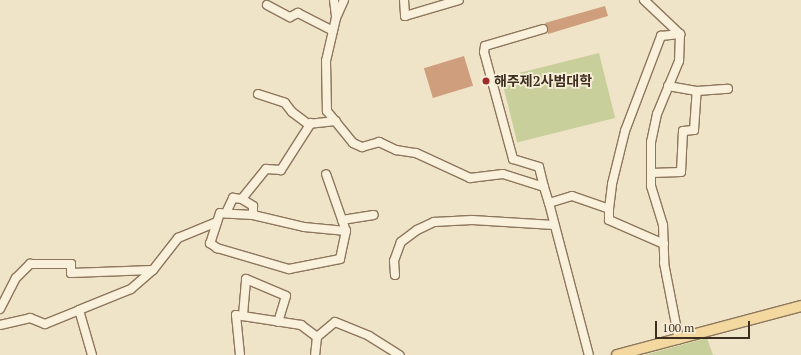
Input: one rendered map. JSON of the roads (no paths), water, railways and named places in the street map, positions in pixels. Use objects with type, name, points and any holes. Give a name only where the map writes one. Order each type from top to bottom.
[{"type":"main road","points":[[617,355],[679,340],[801,306]]},
{"type":"street","points":[[334,0],[336,18]]},
{"type":"street","points":[[344,0],[336,18],[326,62],[327,111],[353,143],[362,147],[379,142],[396,150],[416,153],[470,178],[503,174],[544,187]]},
{"type":"street","points":[[404,0],[405,16],[459,0]]},
{"type":"street","points":[[644,0],[680,34],[679,60],[657,114],[651,142],[651,186],[663,225],[664,263],[679,340]]},
{"type":"street","points":[[267,5],[290,17],[298,13],[333,31]]},
{"type":"street","points":[[543,29],[484,46],[484,52],[513,159],[539,167],[589,355]]},
{"type":"street","points":[[664,244],[610,220],[609,209],[612,184],[625,131],[661,36],[680,34]]},
{"type":"street","points":[[668,86],[697,91],[728,89]]},
{"type":"street","points":[[651,173],[681,172],[683,130],[694,130],[697,91]]},
{"type":"street","points":[[258,94],[285,103],[292,112],[311,123],[336,121]]},
{"type":"street","points":[[242,199],[266,169],[281,170],[311,123]]},
{"type":"street","points":[[326,174],[346,231],[340,259],[289,269],[217,248],[210,243],[220,213],[253,215],[304,227],[346,231]]},
{"type":"street","points":[[548,203],[572,196],[609,209]]},
{"type":"street","points":[[226,213],[232,198],[242,199],[253,206],[253,215]]},
{"type":"street","points":[[342,220],[374,215]]},
{"type":"street","points":[[395,275],[394,261],[401,242],[417,230],[434,222],[472,220],[554,225]]},
{"type":"street","points":[[0,325],[30,318],[45,324],[132,289],[153,270],[178,238],[217,222]]},
{"type":"street","points":[[0,309],[16,278],[30,264],[71,264],[71,274],[153,270]]},
{"type":"street","points":[[243,315],[246,279],[286,296],[278,322]]},
{"type":"street","points":[[79,310],[92,355]]},
{"type":"street","points":[[240,355],[236,315],[301,325],[318,337]]},
{"type":"street","points":[[315,355],[318,337],[334,322],[369,336],[400,355]]},
{"type":"place","name":"해주제2사범대학","points":[[486,81]]}]
